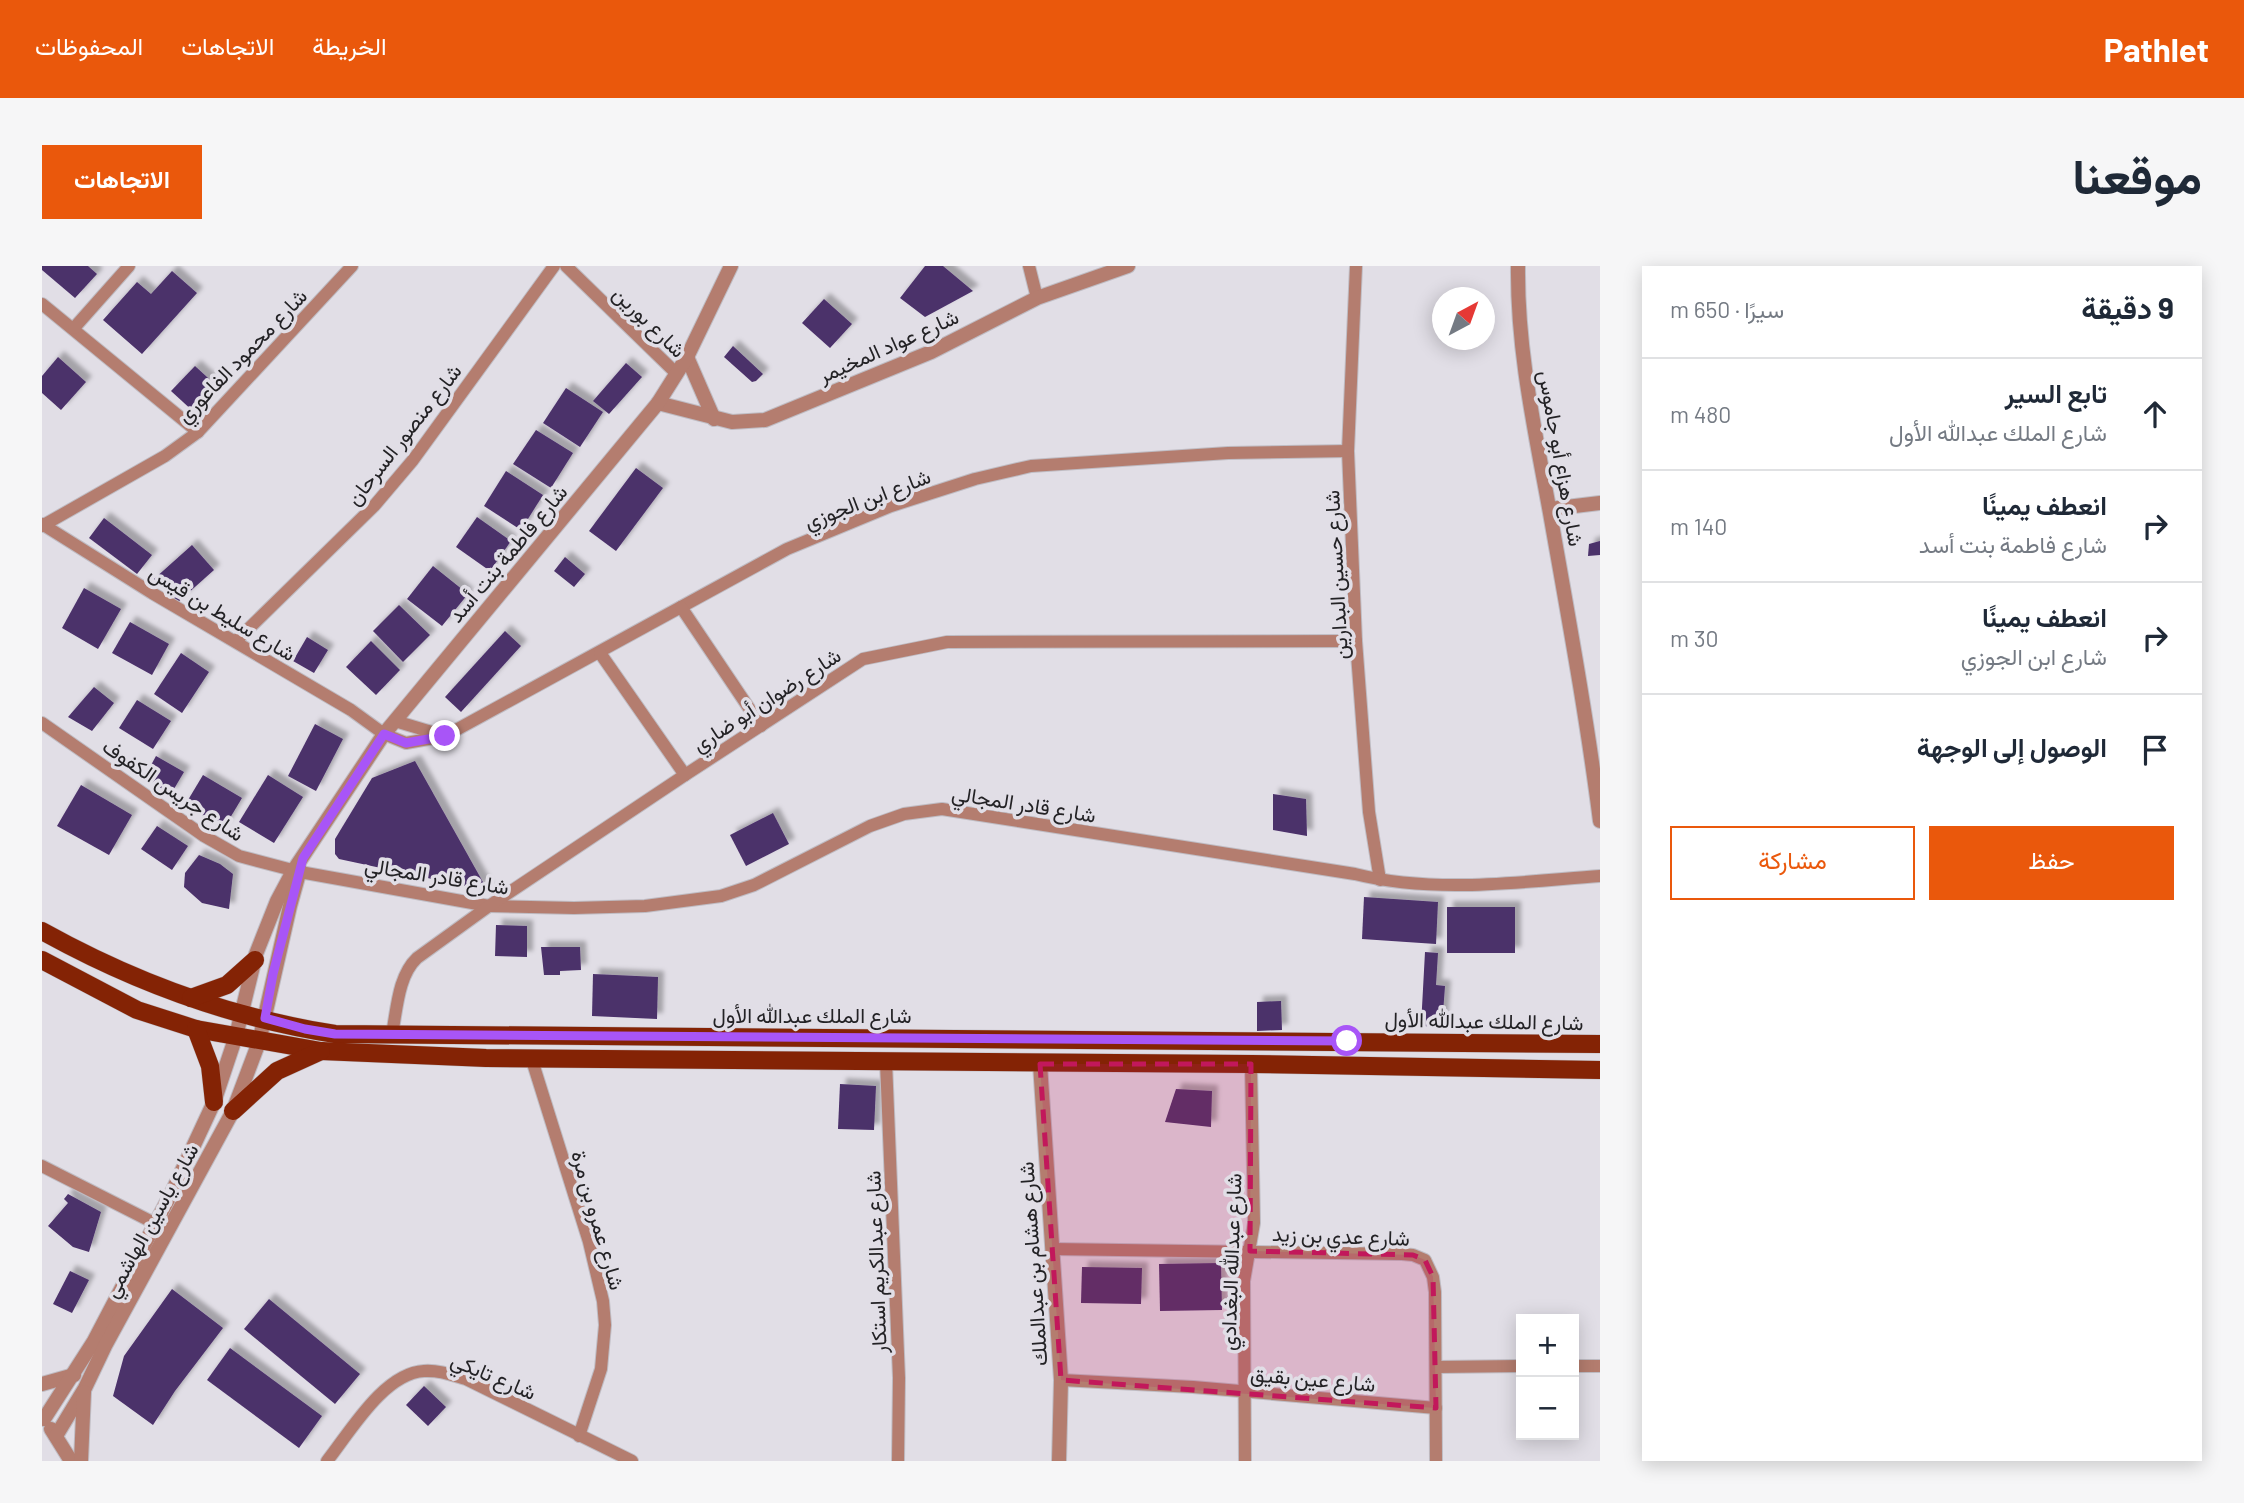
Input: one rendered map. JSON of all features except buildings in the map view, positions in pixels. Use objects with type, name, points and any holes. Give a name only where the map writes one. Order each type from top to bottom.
[{"type":"main road","name":"شارع الملك عبدالله الأول","points":[[42,931],[100,962],[191,998],[305,1029],[335,1034],[1600,1044]]},
{"type":"main road","points":[[42,960],[137,1010],[196,1029],[321,1051],[486,1058],[1600,1069]]},
{"type":"main road","points":[[191,998],[227,985],[255,960]]},
{"type":"main road","points":[[196,1029],[210,1066],[214,1102]]},
{"type":"main road","points":[[233,1111],[277,1071],[321,1051]]},
{"type":"street","points":[[74,328],[129,266]]},
{"type":"street","name":"شارع محمود الفاعوري","points":[[43,525],[165,456],[198,432],[352,266]]},
{"type":"street","name":"شارع منصور السرحان","points":[[236,641],[374,506],[413,460],[554,266]]},
{"type":"street","name":"شارع بورين","points":[[566,266],[677,374]]},
{"type":"street","name":"شارع فاطمة بنت أسد","points":[[241,1012],[255,960],[276,901],[384,734],[658,403],[687,357],[731,266]]},
{"type":"street","points":[[1029,266],[1037,298]]},
{"type":"street","name":"شارع عواد المخيمر","points":[[658,403],[732,422],[765,420],[930,352],[1037,298],[1106,269],[1128,266]]},
{"type":"street","name":"شارع حسين البدارين","points":[[1356,266],[1348,451],[1356,641],[1368,812],[1380,880]]},
{"type":"street","name":"شارع هزاع أبو جاموس","points":[[1518,266],[1520,331],[1535,439],[1550,509],[1591,746],[1600,821]]},
{"type":"street","points":[[42,303],[198,432]]},
{"type":"street","points":[[687,357],[714,419]]},
{"type":"street","name":"شارع ابن الجوزي","points":[[384,734],[406,743],[445,736],[787,549],[891,506],[975,479],[1031,466],[1228,453],[1348,451]]},
{"type":"street","points":[[1550,509],[1600,503]]},
{"type":"street","name":"شارع سليط بن قيس","points":[[43,525],[152,593],[351,710],[384,734]]},
{"type":"street","points":[[681,607],[761,726]]},
{"type":"street","name":"شارع رضوان أبو ضاري","points":[[392,1034],[403,979],[411,963],[489,906],[863,659],[947,642],[1356,641]]},
{"type":"street","points":[[600,653],[685,775]]},
{"type":"street","points":[[395,721],[445,736]]},
{"type":"street","name":"شارع جريس الكفوف","points":[[42,723],[204,836],[239,856],[298,867]]},
{"type":"street","name":"شارع قادر المجالي","points":[[298,867],[489,906],[645,906],[721,896],[754,885],[870,826],[904,814],[942,809],[1380,880],[1463,886],[1600,876]]},
{"type":"street","name":"شارع فاطمة بنت أسد","points":[[265,1018],[298,867]]},
{"type":"street","name":"شارع ياسين الهاشمي","points":[[56,1436],[85,1388],[162,1227],[214,1102],[236,1036],[241,1012]]},
{"type":"street","name":"شارع ياسين الهاشمي","points":[[43,1418],[74,1375],[233,1111],[259,1042],[265,1018]]},
{"type":"street","name":"شارع عمرو بن مرة","points":[[531,1057],[589,1242],[603,1301],[605,1325],[601,1369],[579,1436]]},
{"type":"street","name":"شارع عبدالكريم استكار","points":[[886,1062],[899,1378],[898,1461]]},
{"type":"street","name":"شارع هشام بن عبدالملك","points":[[1040,1064],[1061,1380],[1059,1461]]},
{"type":"street","name":"شارع عبدالله البغدادي","points":[[1245,1461],[1244,1281],[1254,1223],[1251,1064]]},
{"type":"street","points":[[42,1166],[162,1227]]},
{"type":"street","name":"شارع عدي بن زيد","points":[[1052,1249],[1402,1254],[1425,1260],[1434,1284],[1436,1461]]},
{"type":"street","points":[[1437,1367],[1516,1366]]},
{"type":"street","points":[[1579,1366],[1600,1366]]},
{"type":"street","name":"شارع تايكي","points":[[327,1461],[379,1395],[409,1374],[422,1370],[438,1371],[466,1379],[632,1461]]},
{"type":"street","points":[[42,1384],[74,1375]]},
{"type":"street","name":"شارع عين بقيق","points":[[1061,1380],[1245,1391],[1436,1408]]},
{"type":"street","points":[[81,1461],[85,1388]]},
{"type":"street","points":[[43,1418],[71,1461]]},
{"type":"highlighted area","points":[[1040,1064],[1251,1064],[1250,1251],[1413,1255],[1425,1260],[1433,1277],[1436,1408],[1061,1380]]},
{"type":"route","points":[[445,736],[418,743],[406,743],[384,734],[326,821],[303,858],[273,974],[265,1018],[335,1034],[1347,1041]]}]
